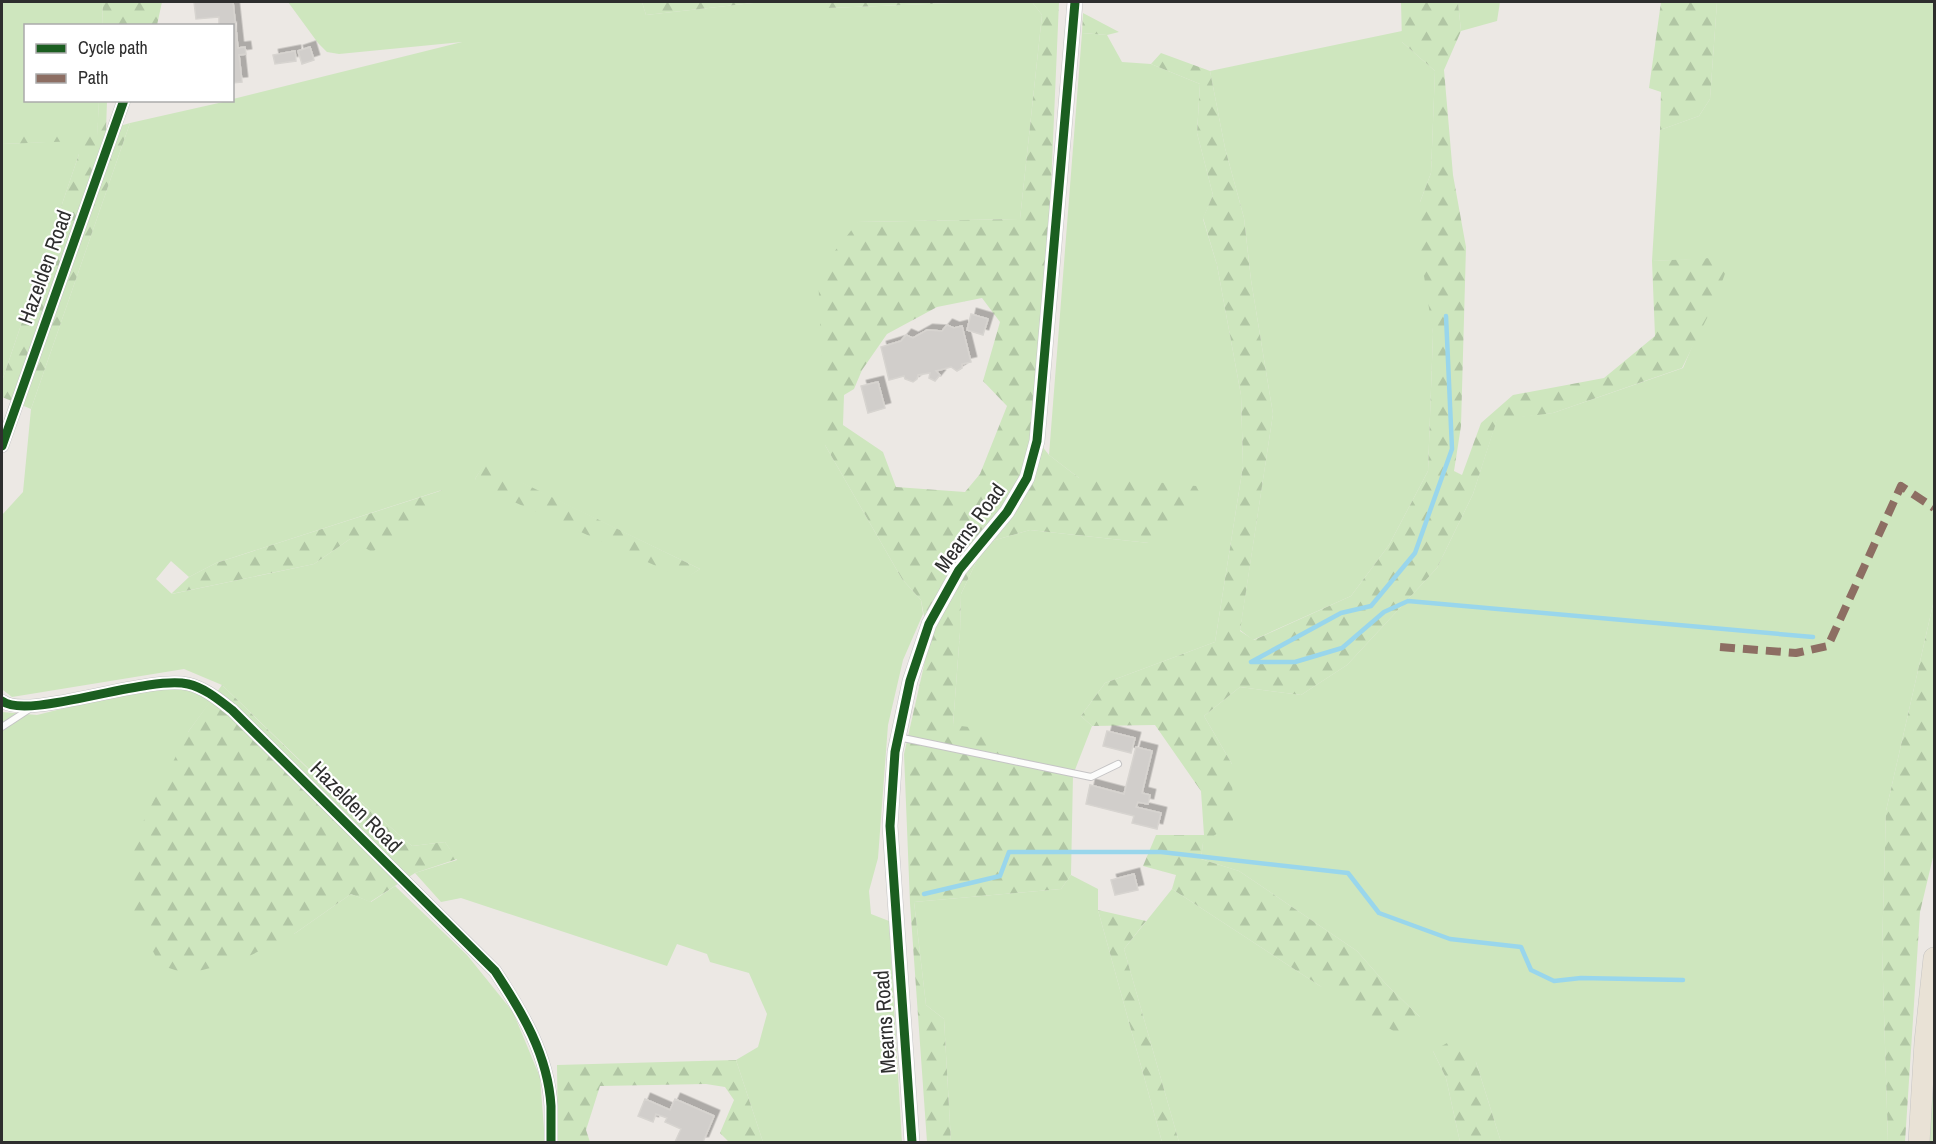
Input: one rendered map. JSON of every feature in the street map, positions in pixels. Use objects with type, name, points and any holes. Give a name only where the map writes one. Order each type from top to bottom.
[{"type":"highway","points":[[1919,1143],[1925,1042],[1935,958]]},
{"type":"street","name":"Mearns Road","points":[[912,1143],[890,826],[895,752],[910,681],[929,624],[959,570],[1007,512],[1027,478],[1037,441],[1075,2]]},
{"type":"street","name":"Hazelden Road","points":[[2,446],[123,102]]},
{"type":"street","name":"Hazelden Road","points":[[2,701],[7,705],[33,706],[166,682],[190,684],[210,693],[232,710],[495,971],[534,1036],[545,1069],[551,1104],[551,1143]]},
{"type":"lane","points":[[2,728],[33,706]]},
{"type":"lane","points":[[898,737],[1091,777],[1118,764]]},
{"type":"green space","points":[[2,2],[103,2],[102,24],[24,24],[24,102],[99,102],[97,141],[79,141],[79,154],[2,381],[2,144],[46,142],[2,142]]},
{"type":"green space","points":[[103,2],[162,2],[157,24],[102,24]]},
{"type":"green space","points":[[288,2],[642,2],[646,15],[762,2],[826,2],[829,8],[1032,2],[1042,15],[1020,219],[858,222],[825,445],[902,579],[921,600],[923,614],[903,660],[888,725],[878,858],[869,891],[871,914],[889,921],[902,1142],[763,1142],[736,1060],[758,1047],[767,1014],[749,973],[710,962],[707,954],[677,944],[667,966],[461,898],[441,902],[415,873],[457,860],[445,842],[412,846],[346,788],[336,795],[222,685],[184,669],[12,697],[3,690],[2,515],[23,492],[31,409],[130,123],[223,102],[234,102],[234,99],[462,42],[339,54],[327,52]],"holes":[[[484,465],[700,569],[685,578],[475,479]],[[442,490],[350,539],[314,564],[172,594],[156,579],[171,561],[189,577],[216,563]]]},
{"type":"green space","points":[[642,2],[762,2],[646,15]]},
{"type":"green space","points":[[826,2],[979,2],[828,8]]},
{"type":"green space","points":[[1032,2],[1059,2],[1049,233],[1031,432],[1049,455],[1079,478],[1112,478],[1196,486],[1203,499],[1149,543],[1030,530],[985,543],[961,594],[953,725],[977,728],[1010,761],[1073,775],[1071,875],[1061,889],[914,902],[926,1005],[944,1019],[951,1142],[927,1142],[910,903],[904,754],[929,643],[921,600],[902,579],[825,445],[818,272],[858,222],[1020,219],[1042,15]],"holes":[[[982,298],[1000,322],[983,381],[1007,406],[980,474],[965,492],[896,487],[883,452],[843,425],[844,395],[854,389],[862,370],[887,334],[937,307]]]},
{"type":"green space","points":[[1401,2],[1458,2],[1461,31],[1444,70],[1453,175],[1466,247],[1461,426],[1454,471],[1462,475],[1481,423],[1513,395],[1604,378],[1655,336],[1652,261],[1731,257],[1714,304],[1682,368],[1553,413],[1497,420],[1473,494],[1437,568],[1347,665],[1301,695],[1240,687],[1204,716],[1232,764],[1233,823],[1203,843],[1201,859],[1239,871],[1357,951],[1386,984],[1421,1018],[1400,1035],[1320,986],[1172,889],[1176,875],[1143,866],[1156,835],[1204,835],[1201,791],[1155,725],[1092,726],[1081,716],[1105,683],[1215,642],[1243,466],[1241,395],[1217,265],[1203,218],[1213,195],[1197,133],[1200,84],[1151,64],[1161,53],[1210,71],[1225,148],[1244,218],[1251,280],[1273,414],[1240,631],[1254,640],[1351,596],[1389,545],[1428,471],[1433,334],[1420,250],[1420,202],[1431,173],[1435,71],[1402,42]]},
{"type":"green space","points":[[1458,2],[1500,2],[1497,21],[1461,31]]},
{"type":"green space","points":[[1661,2],[1717,2],[1710,99],[1699,116],[1660,130],[1661,92],[1649,88]]},
{"type":"green space","points":[[1717,2],[1934,2],[1934,600],[1886,811],[1882,949],[1888,1142],[1501,1142],[1476,1062],[1433,1051],[1446,1078],[1460,1142],[1179,1142],[1124,949],[1172,889],[1320,986],[1420,1017],[1386,984],[1357,951],[1239,871],[1201,859],[1203,843],[1232,764],[1204,716],[1240,687],[1301,695],[1347,665],[1437,568],[1473,494],[1497,419],[1553,413],[1683,368],[1730,258],[1652,261],[1660,130],[1699,116],[1710,99]]},
{"type":"green space","points":[[1083,13],[1119,32],[1107,35],[1082,33]]},
{"type":"green space","points":[[1402,31],[1402,42],[1435,71],[1431,173],[1420,202],[1433,334],[1428,471],[1389,545],[1351,596],[1253,640],[1240,630],[1273,414],[1251,280],[1244,218],[1225,148],[1210,71]]},
{"type":"green space","points":[[1082,33],[1107,35],[1122,62],[1151,64],[1200,84],[1197,133],[1213,195],[1203,219],[1217,265],[1241,395],[1243,466],[1215,642],[1105,683],[1081,716],[1092,726],[1073,775],[1010,761],[953,725],[961,594],[985,543],[1030,530],[1149,543],[1112,478],[1079,478],[1049,455]]},
{"type":"green space","points":[[99,102],[107,102],[106,130],[130,123],[31,409],[2,397],[2,381],[79,154],[79,141],[2,144],[2,136],[97,135]]},
{"type":"green space","points":[[484,464],[700,569],[685,579],[481,487],[475,479]]},
{"type":"green space","points":[[443,490],[433,516],[372,552],[350,539],[314,564],[171,594],[189,577],[216,563]]},
{"type":"green space","points":[[1934,600],[1934,853],[1920,912],[1905,1142],[1888,1142],[1882,949],[1886,811]]},
{"type":"green space","points":[[222,685],[335,795],[346,788],[412,846],[445,842],[457,859],[415,873],[370,902],[351,894],[294,934],[241,960],[187,974],[160,965],[133,912],[128,852],[188,732]]},
{"type":"green space","points":[[188,688],[211,701],[188,732],[294,934],[351,894],[371,902],[395,886],[467,955],[513,1012],[540,1077],[545,1142],[2,1142],[2,712],[37,715],[133,691]]},
{"type":"green space","points":[[1071,875],[1098,889],[1098,910],[1162,1142],[951,1142],[944,1019],[926,1005],[914,902],[1061,889]]},
{"type":"green space","points":[[1098,910],[1146,921],[1124,949],[1179,1142],[1162,1142]]},
{"type":"green space","points":[[1461,1035],[1476,1062],[1501,1142],[1460,1142],[1446,1078],[1433,1051]]},
{"type":"green space","points":[[1934,1040],[1934,1142],[1927,1142]]},
{"type":"green space","points":[[736,1060],[763,1142],[729,1142],[720,1133],[734,1100],[725,1087],[706,1084],[600,1086],[586,1130],[590,1142],[558,1142],[557,1065]]},
{"type":"building","points":[[194,2],[233,2],[238,48],[245,47],[246,54],[239,55],[242,82],[234,83],[234,24],[219,24],[219,17],[196,19]]},
{"type":"building","points":[[310,47],[314,60],[302,64],[298,51]]},
{"type":"building","points":[[295,51],[296,61],[275,64],[273,55]]},
{"type":"building","points":[[971,314],[988,319],[983,335],[967,330]]},
{"type":"building","points":[[947,325],[954,328],[962,326],[971,362],[962,364],[962,368],[957,371],[951,367],[936,371],[940,375],[935,381],[929,378],[930,373],[918,375],[913,382],[905,379],[904,376],[889,380],[881,347],[901,341],[906,335],[913,338],[927,330],[942,331]]},
{"type":"building","points":[[878,382],[885,408],[868,413],[861,386]]},
{"type":"building","points":[[1107,731],[1135,738],[1131,753],[1103,746]]},
{"type":"building","points":[[1136,747],[1152,751],[1142,793],[1150,795],[1148,804],[1138,802],[1136,807],[1161,813],[1157,829],[1132,823],[1134,816],[1086,804],[1090,785],[1124,794]]},
{"type":"building","points":[[1134,874],[1138,890],[1115,895],[1111,880]]},
{"type":"building","points":[[645,1099],[670,1110],[675,1099],[714,1116],[703,1142],[675,1142],[681,1129],[665,1122],[667,1118],[656,1114],[653,1122],[638,1116]]},
{"type":"waterway","points":[[1446,316],[1452,449],[1415,553],[1371,606],[1341,613],[1251,662],[1295,662],[1342,648],[1384,612],[1408,601],[1813,637]]},
{"type":"waterway","points":[[924,894],[1000,876],[1009,852],[1161,852],[1348,873],[1379,913],[1450,939],[1521,947],[1531,970],[1554,981],[1581,978],[1683,980]]},
{"type":"marked path","points":[[1720,647],[1796,653],[1828,646],[1901,486],[1934,508]]},
{"type":"cycle path","points":[[912,1142],[890,826],[895,752],[910,681],[929,624],[959,570],[1007,512],[1027,478],[1037,441],[1075,2]]},
{"type":"cycle path","points":[[2,446],[123,102]]},
{"type":"cycle path","points":[[2,701],[15,706],[36,706],[169,683],[188,684],[200,688],[232,710],[495,971],[524,1018],[545,1069],[551,1106],[551,1142]]}]
